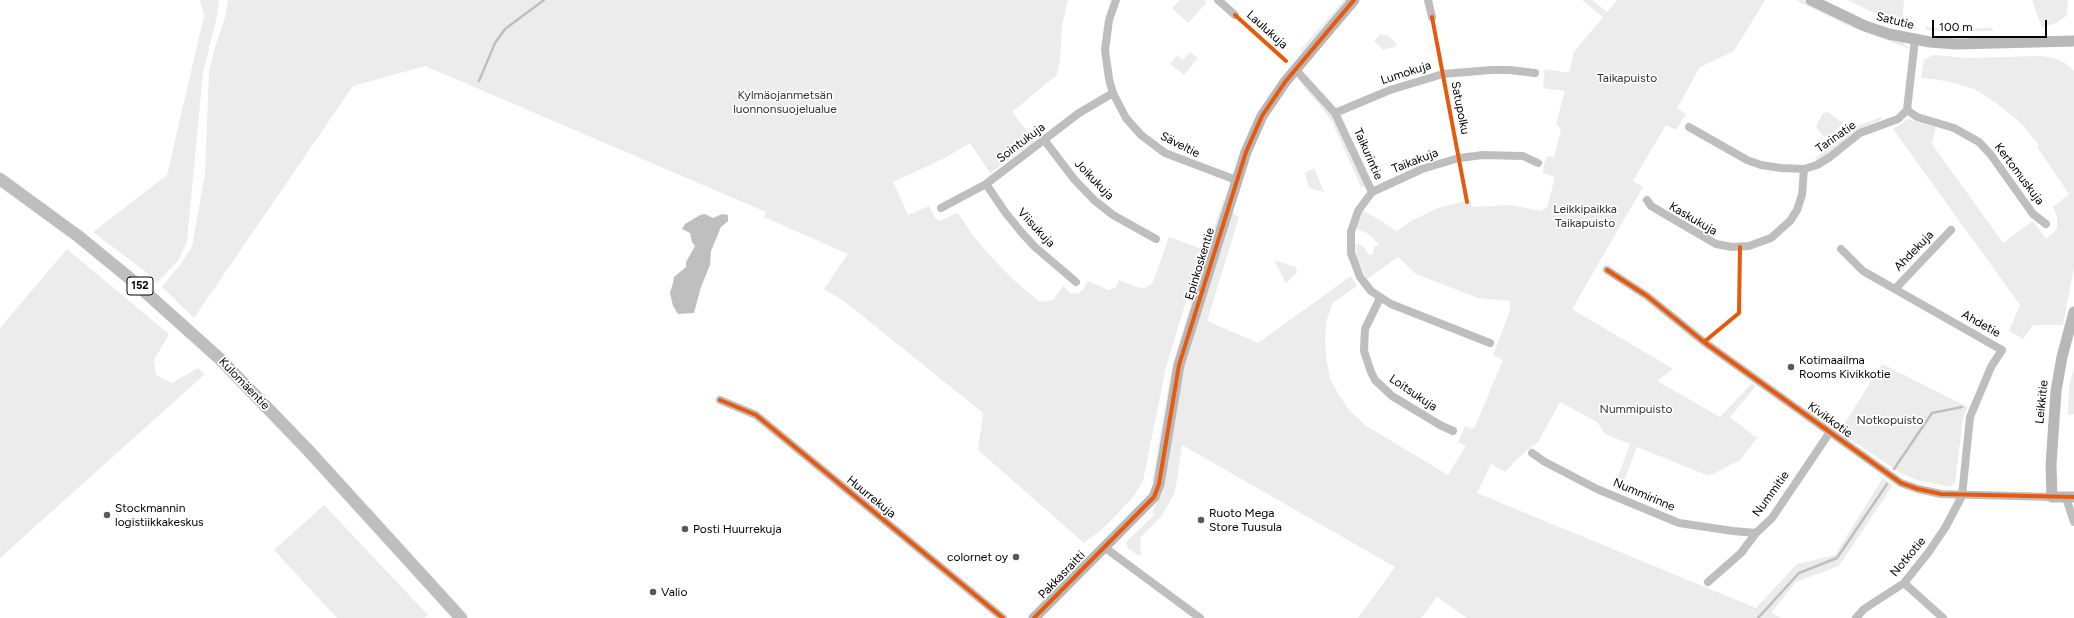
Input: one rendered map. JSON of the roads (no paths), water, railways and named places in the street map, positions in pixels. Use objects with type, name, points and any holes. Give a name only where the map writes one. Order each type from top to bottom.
[{"type":"main road","name":"Kulomäentie","points":[[0,179],[78,236],[134,281],[220,358],[307,449],[461,618]]},
{"type":"street","name":"Säveltie","points":[[1116,0],[1109,20],[1105,50],[1108,79],[1113,93],[1133,126],[1157,148],[1175,158],[1236,180]]},
{"type":"street","name":"Laulukuja","points":[[1218,0],[1235,15]]},
{"type":"street","name":"Epinkoskentie","points":[[1104,547],[1146,507],[1157,490],[1178,371],[1236,180],[1259,122],[1296,69],[1354,0]]},
{"type":"street","points":[[1428,0],[1432,17]]},
{"type":"street","name":"Satutie","points":[[1811,0],[1865,26],[1889,34],[1915,40],[1956,44],[2074,41]]},
{"type":"street","points":[[1907,110],[1915,40]]},
{"type":"street","name":"Taikurintie","points":[[1296,69],[1335,114],[1372,192],[1358,210],[1353,221],[1351,232],[1351,253],[1360,277],[1380,298],[1490,343]]},
{"type":"street","name":"Lumokuja","points":[[1335,114],[1390,90],[1443,74],[1484,70],[1510,70],[1535,73]]},
{"type":"street","name":"Sointukuja","points":[[941,208],[986,184],[1079,113],[1113,93]]},
{"type":"street","name":"Tarinatie","points":[[1689,126],[1755,163],[1781,168],[1804,168],[1825,161],[1860,133],[1898,119],[1907,110]]},
{"type":"street","name":"Kertomuskuja","points":[[1907,110],[1918,117],[1954,128],[1979,142],[1992,155],[2033,214],[2046,224]]},
{"type":"street","name":"Joikukuja","points":[[1044,140],[1074,179],[1094,200],[1113,215],[1156,239]]},
{"type":"street","name":"Taikakuja","points":[[1372,192],[1422,169],[1459,158],[1483,155],[1523,156],[1538,163]]},
{"type":"street","name":"Kaskukuja","points":[[1647,200],[1651,206],[1716,244],[1732,247],[1749,246],[1771,238],[1790,221],[1800,200],[1804,168]]},
{"type":"street","name":"Viisukuja","points":[[986,184],[1005,212],[1022,233],[1076,282]]},
{"type":"street","name":"Ahdekuja","points":[[1895,289],[1951,230]]},
{"type":"street","name":"Ahdetie","points":[[1841,249],[1863,271],[2002,350],[1991,367],[1970,418],[1962,496]]},
{"type":"street","name":"Kivikkotie","points":[[1607,270],[1647,296],[1704,342],[1901,483],[1918,489],[1941,494],[1962,496],[2070,497]]},
{"type":"street","name":"Loitsukuja","points":[[1380,298],[1364,333],[1364,351],[1368,366],[1373,376],[1381,386],[1394,397],[1440,425],[1453,431]]},
{"type":"street","name":"Leikkitie","points":[[2052,497],[2051,452],[2054,402],[2062,356],[2074,312]]},
{"type":"street","name":"Huurrekuja","points":[[720,400],[756,415],[1003,618]]},
{"type":"street","name":"Nummitie","points":[[1708,582],[1741,553],[1756,533],[1772,518],[1830,432]]},
{"type":"street","name":"Nummirinne","points":[[1532,453],[1545,462],[1597,489],[1679,523],[1756,533]]},
{"type":"street","name":"Notkotie","points":[[1856,618],[1864,609],[1904,583],[1928,553],[1945,528],[1962,496]]},
{"type":"street","points":[[2070,497],[2074,522]]},
{"type":"street","points":[[1104,547],[1200,618]]},
{"type":"street","name":"Pakkasraitti","points":[[1034,618],[1104,547]]},
{"type":"street","points":[[1904,583],[1943,618]]},
{"type":"waterway","points":[[479,81],[495,43],[505,29],[544,0]]},
{"type":"waterway","points":[[1894,469],[1932,413],[1962,407]]},
{"type":"waterway","points":[[1758,618],[1799,573],[1837,558],[1887,484]]},
{"type":"place","name":"Kotimaailma Rooms Kivikkotie","points":[[1791,367]]},
{"type":"place","name":"Stockmannin logistiikkakeskus","points":[[107,515]]},
{"type":"place","name":"Ruoto Mega Store Tuusula","points":[[1201,520]]},
{"type":"place","name":"Posti Huurrekuja","points":[[685,529]]},
{"type":"place","name":"colornet oy","points":[[1016,557]]},
{"type":"place","name":"Valio","points":[[653,592]]},
{"type":"park label","name":"Taikapuisto","points":[[1627,78]]},
{"type":"park label","name":"Kylmäojanmetsän luonnonsuojelualue","points":[[785,102]]},
{"type":"park label","name":"Leikkipaikka Taikapuisto","points":[[1585,216]]},
{"type":"park label","name":"Nummipuisto","points":[[1636,409]]},
{"type":"park label","name":"Notkopuisto","points":[[1890,420]]}]
